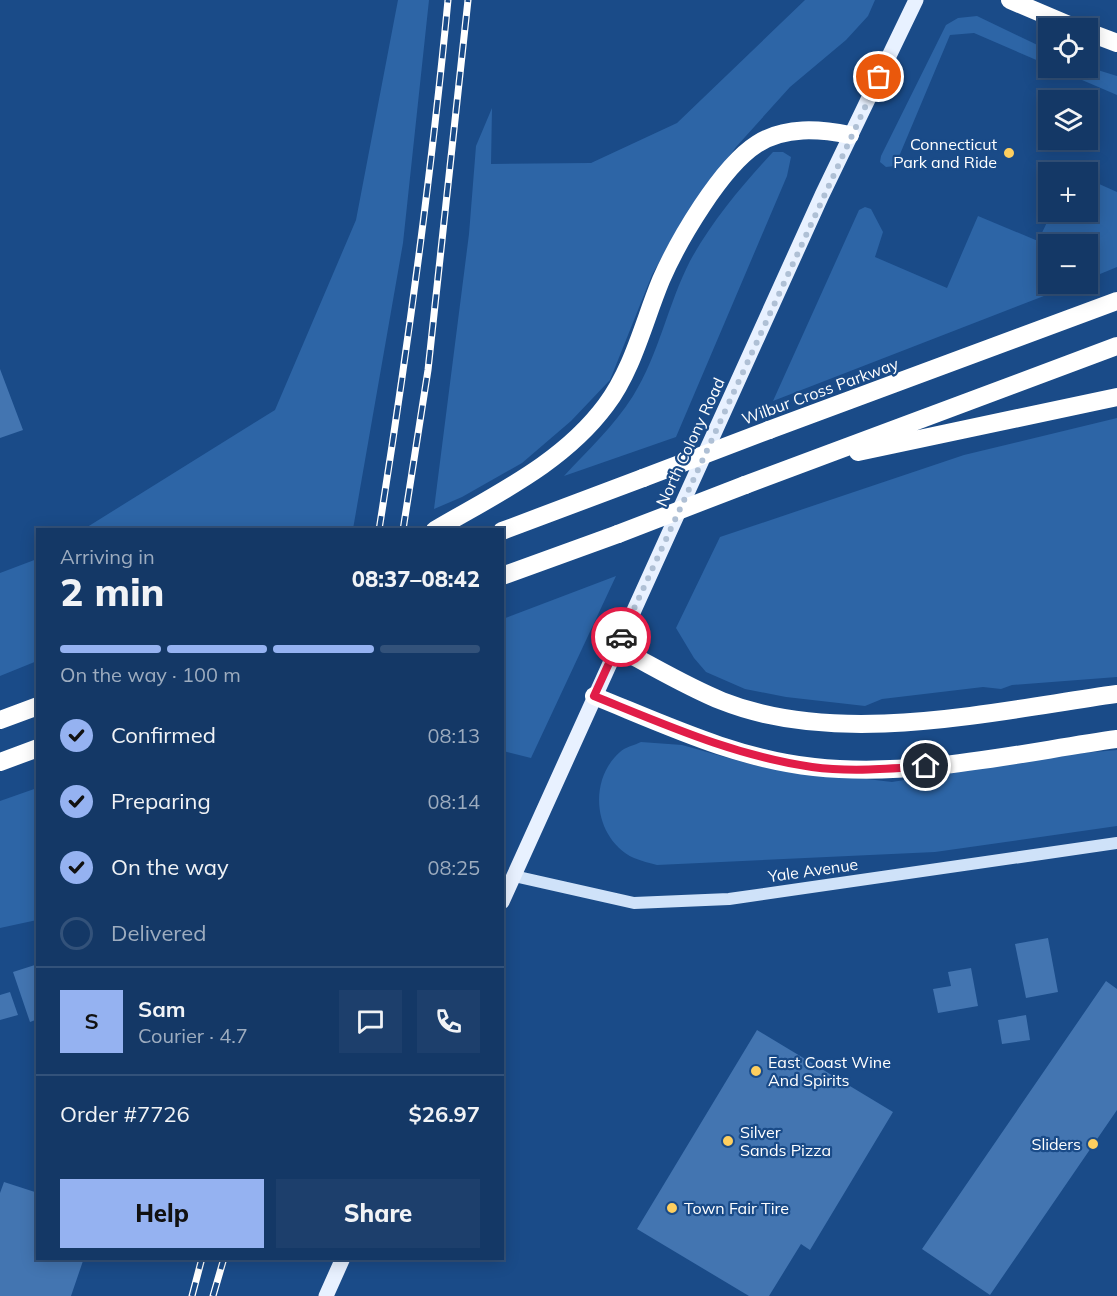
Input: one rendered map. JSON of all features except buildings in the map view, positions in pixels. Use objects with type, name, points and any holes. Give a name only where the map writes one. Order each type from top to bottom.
[{"type":"highway","points":[[1010,0],[1052,18]]},
{"type":"highway","points":[[1098,36],[1117,43]]},
{"type":"highway","points":[[439,528],[521,481],[556,456],[585,430],[607,404],[638,344],[661,281],[681,240],[728,173],[757,144],[784,133],[818,129],[850,135]]},
{"type":"highway","name":"Wilbur Cross Parkway","points":[[504,530],[1117,301]]},
{"type":"highway","points":[[504,575],[1117,346]]},
{"type":"highway","points":[[798,465],[1117,397]]},
{"type":"highway","points":[[616,647],[722,701],[769,715],[817,723],[868,725],[918,721],[1117,694]]},
{"type":"highway","points":[[594,696],[707,742],[761,758],[814,767],[871,770],[926,766],[1117,739]]},
{"type":"highway","points":[[0,720],[36,707]]},
{"type":"highway","points":[[0,762],[36,749]]},
{"type":"main road","name":"North Colony Road","points":[[504,898],[850,135],[916,0]]},
{"type":"main road","points":[[326,1296],[342,1260]]},
{"type":"street","name":"Yale Avenue","points":[[514,876],[634,903],[729,899],[1117,843]]},
{"type":"shaded area","points":[[398,0],[429,0],[403,243],[353,528],[86,528],[275,410],[356,220]]},
{"type":"shaded area","points":[[805,0],[875,0],[868,16],[846,40],[790,87],[736,147],[682,221],[652,275],[610,380],[571,421],[522,463],[462,497],[434,509],[469,234],[476,146],[492,108],[491,164],[591,163],[677,123]]},
{"type":"shaded area","points":[[977,16],[1038,45],[1038,61],[974,33],[950,35],[895,166],[886,167],[880,162],[881,156],[946,25],[958,18]]},
{"type":"shaded area","points":[[1098,70],[1117,76],[1117,95],[1077,78],[1098,78]]},
{"type":"shaded area","points":[[773,152],[783,152],[791,157],[787,176],[676,437],[564,476],[626,407],[650,363],[675,294],[690,261],[728,204]]},
{"type":"shaded area","points":[[1098,183],[1117,192],[1117,267],[1098,275],[1098,234],[1041,234],[1047,222],[1098,222]]},
{"type":"shaded area","points":[[865,207],[871,209],[883,232],[875,257],[947,288],[978,216],[1038,241],[1038,294],[1049,294],[773,401],[859,210]]},
{"type":"shaded area","points":[[1117,418],[1117,677],[1012,685],[1001,689],[983,687],[882,699],[865,706],[786,697],[745,689],[706,672],[694,658],[676,628],[720,537],[964,455]]},
{"type":"shaded area","points":[[36,559],[36,661],[0,676],[0,573]]},
{"type":"shaded area","points":[[616,576],[531,758],[504,751],[504,619]]},
{"type":"shaded area","points":[[641,742],[682,745],[757,766],[892,782],[1060,755],[1117,750],[1117,826],[935,852],[657,865],[634,858],[621,849],[610,838],[603,824],[600,809],[599,793],[609,764],[622,750]]},
{"type":"shaded area","points":[[36,788],[36,920],[0,928],[0,801]]},
{"type":"railway","points":[[379,528],[418,265],[448,0]]},
{"type":"railway","points":[[403,528],[428,370],[468,0]]},
{"type":"railway","points":[[192,1296],[201,1260]]},
{"type":"railway","points":[[213,1296],[223,1260]]},
{"type":"way so far","points":[[621,637],[822,195],[879,77]]},
{"type":"place","name":"Connecticut Park and Ride","points":[[1009,153]]},
{"type":"place","name":"East Coast Wine And Spirits","points":[[756,1071]]},
{"type":"place","name":"Silver Sands Pizza","points":[[728,1141]]},
{"type":"place","name":"Sliders","points":[[1093,1144]]},
{"type":"place","name":"Town Fair Tire","points":[[672,1208]]},
{"type":"route","points":[[621,637],[594,696],[707,742],[761,758],[814,767],[871,770],[926,766]]}]
